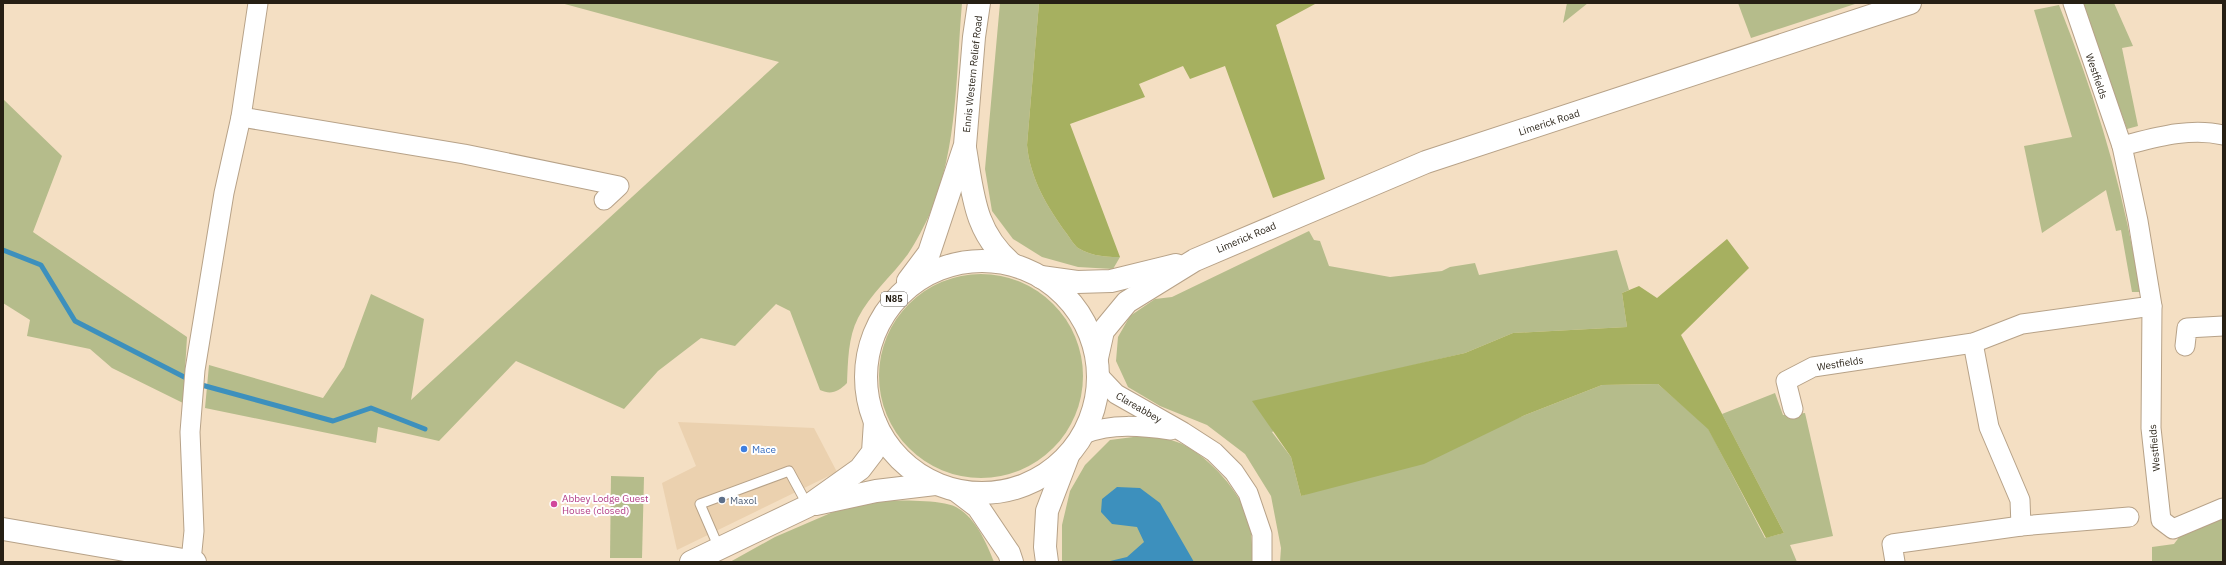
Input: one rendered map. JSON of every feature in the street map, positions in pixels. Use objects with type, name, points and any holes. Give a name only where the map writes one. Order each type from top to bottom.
[{"type":"main road","name":"Ennis Western Relief Road","points":[[896,296],[929,253],[965,145],[974,37],[980,3]]},
{"type":"main road","name":"Limerick Road","points":[[1195,260],[1426,162],[1910,3]]},
{"type":"main road","name":"Ennis Western Relief Road","points":[[965,145],[976,206],[983,230],[997,252],[1012,264]]},
{"type":"main road","name":"N85","points":[[1047,562],[1045,547],[1047,511],[1068,456],[1084,434],[1094,405],[1098,367],[1083,323],[1061,295],[1041,277],[1012,264],[965,260],[939,267],[916,279],[896,296],[881,317],[867,361],[867,391],[875,422],[905,461],[935,484],[957,491],[995,493],[1019,488],[1040,478],[1068,456]]},
{"type":"main road","points":[[1041,277],[1077,282],[1111,281],[1195,260]]},
{"type":"main road","points":[[1098,367],[1103,331],[1127,302],[1195,260]]},
{"type":"main road","points":[[691,562],[808,506],[860,468],[873,452],[875,422]]},
{"type":"main road","points":[[808,506],[876,491],[935,484]]},
{"type":"main road","name":"N85","points":[[957,491],[978,507],[1009,553],[1012,562]]},
{"type":"main road","points":[[3,529],[165,560],[193,562]]},
{"type":"street","points":[[193,562],[194,531],[190,432],[195,379],[224,193],[241,117],[258,3]]},
{"type":"street","name":"Westfields","points":[[2072,4],[2122,146],[2138,221],[2152,306],[2151,428],[2161,520],[2173,529],[2223,508]]},
{"type":"street","points":[[241,117],[464,154],[619,186],[604,200]]},
{"type":"street","points":[[2122,146],[2168,134],[2211,132],[2223,134]]},
{"type":"street","name":"Westfields","points":[[1793,409],[1786,381],[1813,367],[1973,343],[2022,324],[2152,306]]},
{"type":"street","points":[[2185,346],[2188,328],[2223,326]]},
{"type":"street","points":[[1973,343],[1989,427],[2020,500],[2021,526]]},
{"type":"street","name":"Clareabbey","points":[[1098,367],[1116,394],[1183,432],[1214,452],[1234,472],[1248,492],[1262,534],[1262,562]]},
{"type":"street","name":"Clareabbey","points":[[1084,434],[1101,427],[1141,426],[1183,432]]},
{"type":"street","points":[[1895,562],[1892,544],[2021,526],[2129,517]]},
{"type":"lane","points":[[719,548],[700,504],[789,471],[808,506]]},
{"type":"shaded area","name":"Maxol","points":[[678,422],[814,428],[837,472],[677,550],[662,483],[696,466]]},
{"type":"green space","points":[[561,3],[962,3],[957,82],[951,135],[940,187],[929,216],[908,254],[875,293],[858,318],[850,341],[847,383],[841,389],[834,392],[824,392],[820,390],[790,311],[776,304],[735,346],[701,338],[658,371],[624,409],[516,361],[439,441],[378,427],[376,443],[205,408],[209,365],[323,398],[344,367],[371,294],[424,319],[411,400],[779,62]]},
{"type":"green space","points":[[1000,3],[1039,3],[1027,145],[1036,181],[1046,203],[1078,248],[1093,254],[1120,257],[1113,269],[1078,267],[1042,257],[1013,239],[992,211],[985,169]]},
{"type":"green space","points":[[1039,3],[1322,3],[1315,4],[1276,25],[1325,179],[1273,198],[1225,66],[1190,79],[1183,66],[1139,84],[1145,97],[1070,124],[1120,257],[1098,256],[1078,248],[1046,203],[1032,169],[1027,145]]},
{"type":"green space","points":[[1567,3],[1588,3],[1563,23]]},
{"type":"green space","points":[[1738,3],[1858,3],[1751,38]]},
{"type":"green space","points":[[2082,3],[2114,3],[2133,46],[2122,48],[2138,126],[2127,129]]},
{"type":"green space","points":[[2059,5],[2085,75],[2108,146],[2126,218],[2140,292],[2132,292],[2121,230],[2116,231],[2106,190],[2042,233],[2024,146],[2072,137],[2034,10]]},
{"type":"green space","points":[[3,99],[62,156],[33,232],[187,337],[183,403],[112,368],[90,349],[27,336],[30,320],[3,303]]},
{"type":"green space","points":[[1309,231],[1314,240],[1320,241],[1329,266],[1390,277],[1442,271],[1450,267],[1475,263],[1479,275],[1617,250],[1629,290],[1622,293],[1627,327],[1513,333],[1465,353],[1368,376],[1272,432],[1291,457],[1301,496],[1523,416],[1602,385],[1658,384],[1708,428],[1765,538],[1784,533],[1722,414],[1775,393],[1783,415],[1805,413],[1833,536],[1790,545],[1797,562],[1280,562],[1281,548],[1271,496],[1245,454],[1207,425],[1160,406],[1128,387],[1116,361],[1118,337],[1130,316],[1155,299],[1172,297]]},
{"type":"green space","points":[[1727,239],[1749,268],[1681,335],[1784,533],[1766,538],[1708,429],[1658,384],[1602,385],[1523,416],[1424,464],[1301,496],[1291,457],[1252,401],[1465,353],[1513,333],[1627,327],[1622,293],[1639,286],[1657,298]]},
{"type":"green space","points":[[981,274],[1001,276],[1029,286],[1046,297],[1060,311],[1075,337],[1081,356],[1083,376],[1081,396],[1071,424],[1060,441],[1046,455],[1020,470],[1001,476],[981,478],[961,476],[933,466],[916,455],[902,441],[887,415],[881,396],[879,376],[881,356],[891,328],[902,311],[916,297],[942,282],[961,276]]},
{"type":"green space","points":[[1141,436],[1168,439],[1182,444],[1203,458],[1223,477],[1239,498],[1247,514],[1251,534],[1253,562],[1062,562],[1062,525],[1070,491],[1085,465],[1110,440]]},
{"type":"green space","points":[[611,476],[644,477],[642,558],[610,558]]},
{"type":"green space","points":[[882,500],[920,501],[949,504],[956,507],[969,517],[980,531],[994,562],[730,562],[775,537],[833,512]]},
{"type":"green space","points":[[2223,516],[2223,562],[2152,562],[2152,547],[2174,544],[2180,536]]},
{"type":"water","points":[[1117,487],[1140,488],[1160,503],[1194,562],[1106,562],[1127,557],[1144,542],[1137,527],[1112,524],[1101,512],[1102,499]]},
{"type":"waterway","points":[[3,250],[41,265],[75,321],[190,380]]},
{"type":"waterway","points":[[198,384],[333,421],[371,408],[425,429]]},
{"type":"place","name":"Mace","points":[[744,449]]},
{"type":"place","name":"Maxol","points":[[722,500]]},
{"type":"place","name":"Abbey Lodge Guest House (closed)","points":[[554,504]]}]
